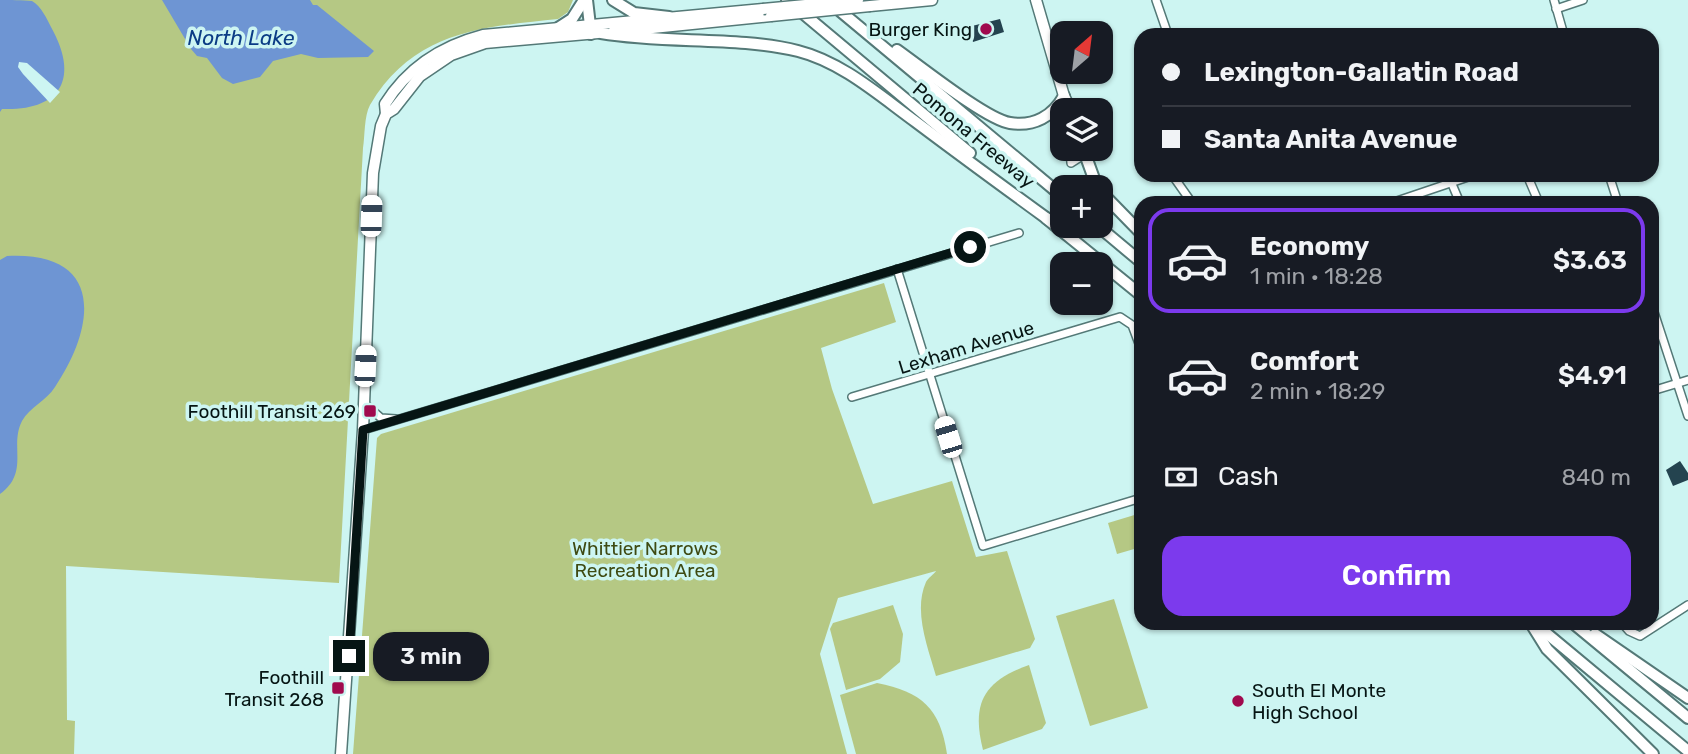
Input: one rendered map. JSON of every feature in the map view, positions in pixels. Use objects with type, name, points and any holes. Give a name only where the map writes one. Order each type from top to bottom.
[{"type":"highway","points":[[555,30],[572,19],[585,0]]},
{"type":"highway","points":[[585,0],[594,31],[640,40],[768,46],[816,57],[834,65],[1049,220]]},
{"type":"highway","points":[[613,0],[634,13],[669,17]]},
{"type":"highway","points":[[781,0],[812,21]]},
{"type":"highway","name":"Pomona Freeway","points":[[787,0],[1134,289]]},
{"type":"highway","name":"Pomona Freeway","points":[[827,0],[1050,186]]},
{"type":"highway","points":[[841,12],[986,112],[1009,123],[1025,124],[1045,118],[1056,111],[1064,96]]},
{"type":"highway","points":[[1113,204],[1134,226]]},
{"type":"highway","points":[[1112,238],[1134,256]]},
{"type":"highway","points":[[1536,630],[1547,649],[1653,754]]},
{"type":"highway","points":[[1541,630],[1688,751]]},
{"type":"highway","points":[[1581,630],[1688,718]]},
{"type":"highway","points":[[1590,630],[1688,698]]},
{"type":"main road","points":[[386,114],[394,109],[420,76],[451,55],[467,48],[506,40],[767,13],[858,0]]},
{"type":"main road","points":[[341,754],[363,430],[375,148],[386,114],[385,104],[397,85],[412,70],[444,49],[483,35],[555,30],[594,31],[669,17],[767,13],[932,0]]},
{"type":"main road","points":[[1036,0],[1064,96]]},
{"type":"street","points":[[1156,0],[1166,28]]},
{"type":"street","points":[[1554,0],[1562,28]]},
{"type":"street","points":[[1556,9],[1583,0]]},
{"type":"street","points":[[1413,196],[1457,182]]},
{"type":"street","points":[[1452,184],[1457,196]]},
{"type":"street","points":[[363,430],[1019,233]]},
{"type":"street","points":[[897,270],[983,546],[1134,500]]},
{"type":"street","name":"Lexham Avenue","points":[[852,397],[1120,317],[1128,320],[1134,333]]},
{"type":"street","points":[[1659,328],[1688,416]]},
{"type":"street","points":[[1659,389],[1688,380]]},
{"type":"street","points":[[364,403],[381,418],[400,420]]},
{"type":"street","points":[[1659,624],[1685,608],[1688,620]]},
{"type":"street","points":[[1628,630],[1640,636],[1650,630]]},
{"type":"green space","points":[[0,0],[573,0],[568,12],[558,19],[477,30],[429,47],[407,61],[388,80],[370,105],[363,148],[339,583],[66,566],[67,720],[75,721],[74,754],[0,754]]},
{"type":"green space","name":"Whittier Narrows Recreation Area","points":[[884,283],[896,322],[821,348],[832,389],[873,504],[952,481],[976,557],[1007,551],[1035,639],[1030,648],[936,676],[923,629],[921,605],[926,582],[936,571],[838,598],[820,654],[847,754],[353,754],[377,438],[381,434]]},
{"type":"green space","points":[[1134,515],[1134,549],[1117,554],[1108,523]]},
{"type":"green space","points":[[1114,599],[1148,708],[1090,726],[1056,616]]},
{"type":"green space","points":[[893,605],[903,634],[900,662],[880,679],[846,690],[830,629],[833,623]]},
{"type":"green space","points":[[1029,665],[1046,723],[1042,729],[983,750],[979,719],[985,696],[1001,678]]},
{"type":"green space","points":[[877,683],[906,691],[926,705],[939,725],[947,754],[856,754],[840,695]]},
{"type":"water","points":[[0,0],[32,1],[38,6],[60,46],[64,76],[60,88],[51,98],[39,104],[2,109],[0,112]]},
{"type":"water","name":"North Lake","points":[[162,0],[310,0],[374,51],[368,57],[318,58],[301,54],[273,61],[260,77],[233,84],[222,78],[207,58],[197,56],[191,49]]},
{"type":"water","points":[[7,256],[39,258],[62,266],[76,279],[83,297],[84,317],[79,340],[69,364],[55,387],[22,421],[17,440],[17,468],[9,486],[0,494],[0,260]]},
{"type":"pier","points":[[19,62],[27,63],[60,92],[50,103],[23,74],[18,67]]},
{"type":"building","name":"Burger King","points":[[1000,19],[1004,32],[973,42],[968,27]]},
{"type":"building","points":[[1680,461],[1688,473],[1688,480],[1673,486],[1666,470]]},
{"type":"place","name":"Burger King","points":[[986,29]]},
{"type":"place","name":"Foothill Transit 269","points":[[370,411]]},
{"type":"place","name":"Foothill Transit 268","points":[[338,688]]},
{"type":"place","name":"South El Monte High School","points":[[1238,701]]},
{"type":"route","points":[[349,656],[363,430],[543,378],[970,247]]}]
